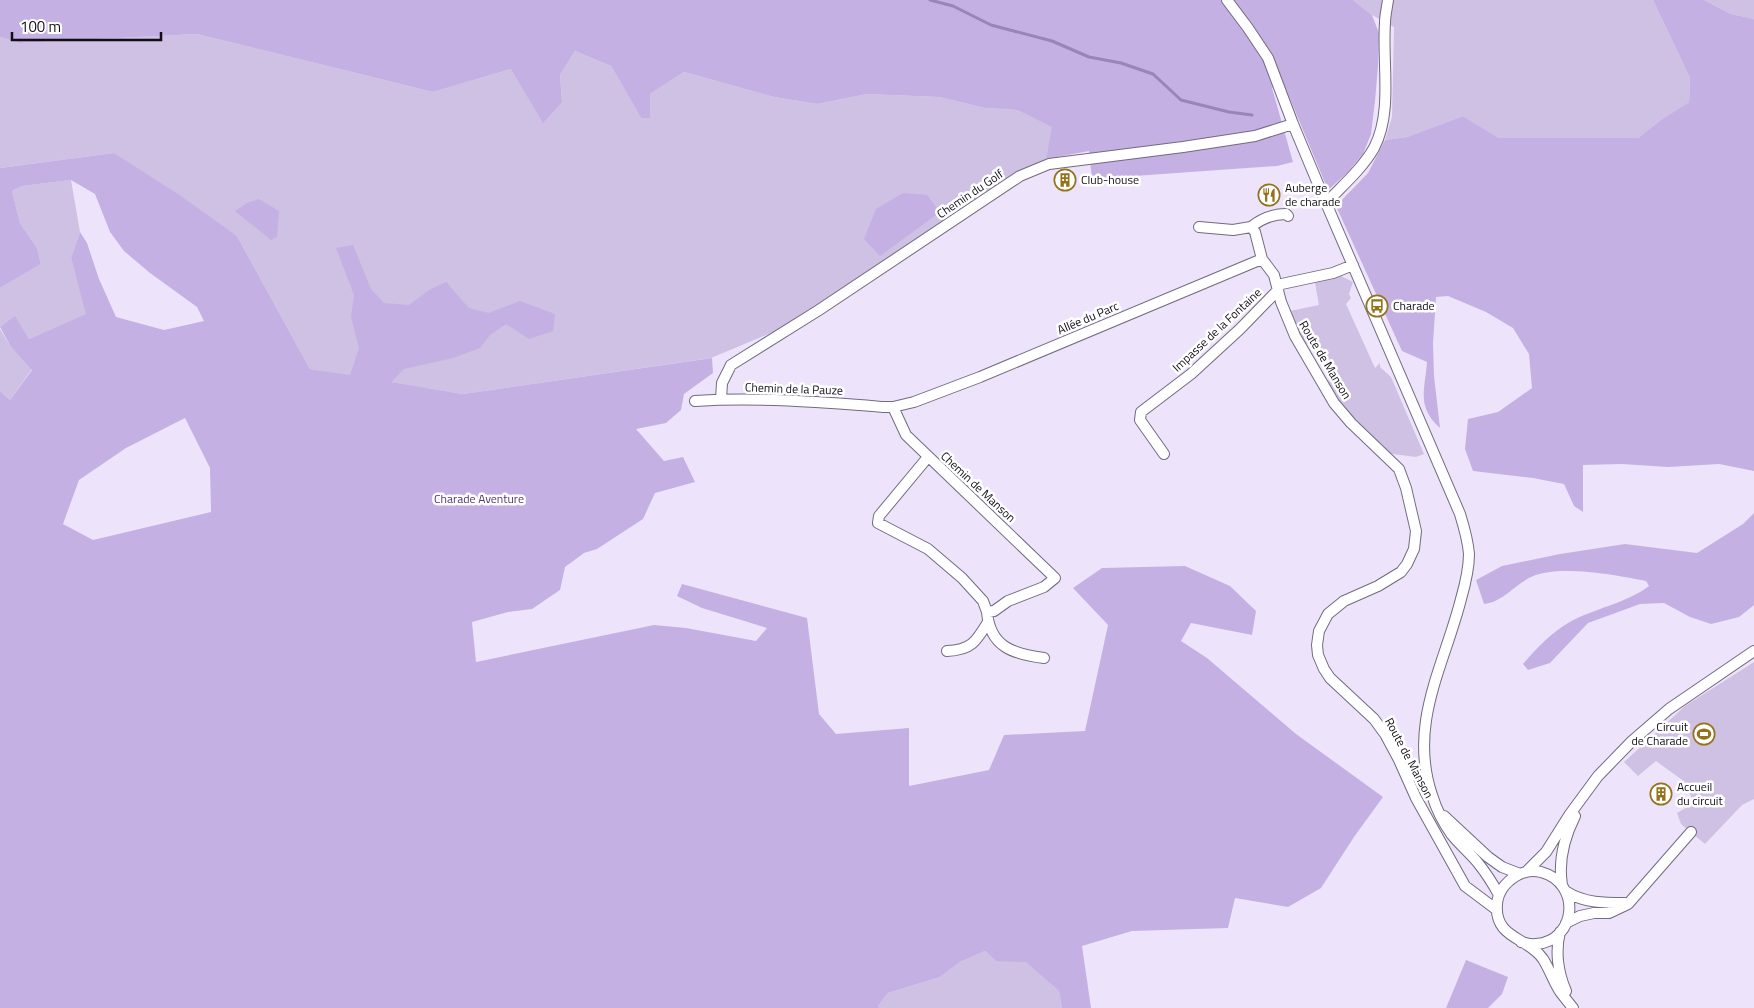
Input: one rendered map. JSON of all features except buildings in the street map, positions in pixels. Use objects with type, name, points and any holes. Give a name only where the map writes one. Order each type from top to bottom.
[{"type":"street","points":[[1227,0],[1268,58],[1326,203],[1455,500],[1469,554],[1468,573],[1457,614],[1429,698],[1425,720],[1424,768],[1432,797],[1452,834],[1481,866],[1499,895]]},
{"type":"street","points":[[1326,203],[1362,166],[1381,132],[1385,89],[1385,23],[1388,0]]},
{"type":"street","name":"Chemin du Golf","points":[[721,400],[722,383],[731,365],[819,310],[1020,176],[1049,164],[1255,136],[1293,124]]},
{"type":"street","points":[[1199,227],[1233,230],[1252,227],[1260,220],[1277,214],[1286,214],[1288,216]]},
{"type":"street","points":[[1252,227],[1262,259],[1272,271],[1278,288],[1333,273],[1353,265]]},
{"type":"street","name":"Allée du Parc","points":[[893,407],[914,402],[980,377],[1262,259]]},
{"type":"street","name":"Impasse de la Fontaine","points":[[1164,454],[1140,420],[1141,412],[1192,374],[1240,329],[1278,288]]},
{"type":"street","name":"Route de Manson","points":[[1278,288],[1286,317],[1295,336],[1334,402],[1351,424],[1399,469],[1406,488],[1416,531],[1414,549],[1401,572],[1378,586],[1344,601],[1328,614],[1319,631],[1318,656],[1330,678],[1374,719],[1385,734],[1416,798],[1468,889],[1497,910]]},
{"type":"street","name":"Chemin de la Pauze","points":[[695,401],[790,400],[893,407]]},
{"type":"street","name":"Chemin de Manson","points":[[893,407],[906,435],[1055,578],[1044,587],[1008,601],[988,617]]},
{"type":"street","points":[[928,457],[879,516],[878,523],[928,549],[962,578],[983,601],[997,640],[1008,650],[1044,658]]},
{"type":"street","points":[[947,651],[963,650],[979,637],[988,617]]},
{"type":"street","points":[[1573,1008],[1561,993],[1539,954],[1512,937],[1504,929],[1499,920],[1497,910],[1499,895],[1511,878],[1524,872],[1546,852],[1570,814],[1611,762],[1650,724],[1703,684],[1754,651]]},
{"type":"street","points":[[1521,942],[1536,944],[1547,942],[1560,932],[1566,923],[1570,910],[1560,870],[1560,858],[1570,825],[1587,792]]},
{"type":"street","points":[[1440,812],[1488,857],[1502,867],[1524,872],[1536,871],[1551,876],[1579,898],[1592,902],[1628,904]]},
{"type":"street","points":[[1566,923],[1580,916],[1609,913],[1628,904],[1691,832]]},
{"type":"street","points":[[1560,932],[1557,953],[1561,976],[1573,1008]]},
{"type":"shaded area","points":[[1353,0],[1653,0],[1690,78],[1689,102],[1662,119],[1638,138],[1499,138],[1463,116],[1407,137],[1385,140],[1392,117],[1394,27],[1372,15]]},
{"type":"shaded area","points":[[1704,0],[1754,0],[1754,19],[1731,14]]},
{"type":"shaded area","points":[[197,34],[433,92],[511,69],[562,102],[560,75],[575,51],[611,66],[641,118],[650,117],[650,94],[684,72],[774,97],[817,104],[867,94],[939,97],[985,108],[1017,110],[1053,127],[1046,159],[816,314],[711,358],[463,394],[310,369],[237,236],[114,153],[0,168],[0,37],[19,43]]},
{"type":"shaded area","points":[[71,180],[80,232],[71,258],[87,314],[29,339],[15,317],[0,327],[0,288],[41,264],[37,248],[20,223],[12,191],[22,186]]},
{"type":"shaded area","points":[[1339,275],[1353,282],[1349,294],[1351,298],[1346,304],[1375,368],[1380,363],[1380,367],[1391,377],[1424,454],[1416,457],[1385,453],[1349,416],[1328,386],[1329,376],[1310,345],[1302,340],[1296,331],[1290,311],[1319,305],[1315,283]]},
{"type":"shaded area","points":[[0,329],[11,347],[32,369],[10,400],[0,391]]},
{"type":"shaded area","name":"Circuit de Charade","points":[[1754,662],[1754,799],[1742,805],[1705,844],[1681,824],[1677,813],[1694,803],[1685,782],[1656,761],[1638,776],[1624,762],[1685,706]]},
{"type":"shaded area","points":[[985,951],[996,961],[1026,961],[1059,991],[1062,1008],[880,1008],[878,1006],[888,993],[940,977],[960,962]]},
{"type":"green space","points":[[0,0],[1353,0],[1372,15],[1379,33],[1378,66],[1371,134],[1363,154],[1347,173],[1328,190],[1283,82],[1272,88],[1293,162],[1277,166],[1092,179],[1089,151],[1046,159],[1052,127],[1017,110],[985,108],[939,97],[867,94],[817,104],[774,97],[684,72],[650,94],[650,118],[641,118],[611,66],[575,51],[560,75],[562,102],[543,123],[511,69],[433,92],[197,34],[19,43],[0,37]]},
{"type":"green space","points":[[1653,0],[1704,0],[1731,14],[1754,19],[1754,471],[1719,464],[1668,467],[1622,464],[1583,465],[1583,512],[1574,506],[1564,484],[1533,478],[1473,471],[1465,449],[1468,419],[1498,412],[1532,388],[1529,354],[1513,328],[1486,312],[1448,296],[1436,297],[1433,343],[1434,376],[1440,428],[1432,420],[1425,405],[1424,389],[1427,362],[1402,351],[1336,206],[1368,173],[1385,140],[1407,137],[1463,116],[1499,138],[1638,138],[1662,119],[1689,102],[1690,78]]},
{"type":"green space","name":"Charade Aventure","points":[[114,153],[181,196],[237,236],[310,369],[350,375],[359,348],[351,317],[354,295],[336,248],[353,245],[371,289],[384,303],[409,305],[429,290],[446,282],[469,308],[489,313],[520,301],[555,314],[553,331],[529,339],[506,324],[490,335],[480,348],[453,358],[404,369],[391,382],[463,394],[712,358],[713,373],[684,394],[681,410],[666,423],[636,429],[664,461],[683,457],[695,482],[655,493],[643,519],[597,549],[584,553],[565,567],[560,590],[532,609],[508,612],[472,622],[476,662],[654,625],[686,628],[756,641],[767,628],[702,608],[677,596],[682,584],[807,618],[819,714],[836,734],[909,728],[909,786],[989,770],[1004,735],[1085,731],[1108,625],[1073,588],[1102,568],[1185,566],[1230,586],[1256,611],[1252,635],[1191,623],[1181,641],[1207,658],[1296,734],[1383,797],[1321,888],[1288,907],[1235,898],[1228,928],[1132,931],[1082,946],[1091,1008],[1062,1008],[1059,991],[1026,962],[996,961],[985,951],[960,962],[940,977],[888,993],[878,1006],[880,1008],[0,1008],[0,391],[10,400],[32,370],[11,347],[0,327],[15,316],[29,339],[86,314],[71,258],[80,232],[87,243],[99,279],[116,317],[164,330],[204,321],[197,307],[150,273],[124,251],[110,232],[95,194],[71,180],[22,186],[12,191],[20,223],[37,248],[41,264],[0,288],[0,168]],"holes":[[[185,418],[210,468],[211,512],[93,540],[63,524],[79,480],[126,448]]]},
{"type":"green space","points":[[903,193],[927,195],[940,212],[880,256],[864,239],[876,209]]},
{"type":"green space","points":[[259,199],[279,211],[277,237],[271,240],[235,211],[247,203]]},
{"type":"green space","points":[[1754,513],[1754,605],[1739,617],[1711,624],[1690,617],[1664,603],[1640,604],[1588,623],[1550,663],[1528,670],[1523,664],[1544,642],[1562,627],[1578,618],[1630,597],[1649,586],[1646,581],[1619,576],[1556,571],[1531,577],[1503,597],[1484,604],[1476,580],[1502,566],[1560,554],[1625,544],[1697,553],[1743,524]]},
{"type":"green space","points":[[1466,960],[1508,977],[1502,994],[1488,1008],[1446,1008]]},
{"type":"waterway","points":[[930,0],[953,6],[991,25],[1052,41],[1089,57],[1121,63],[1153,74],[1181,100],[1229,112],[1252,115]]},
{"type":"place","name":"Club-house","points":[[1065,180]]},
{"type":"place","name":"Auberge de charade","points":[[1269,195]]},
{"type":"place","name":"Charade","points":[[1377,306]]},
{"type":"place","name":"Circuit de Charade","points":[[1704,734]]},
{"type":"place","name":"Accueil du circuit","points":[[1661,794]]}]
